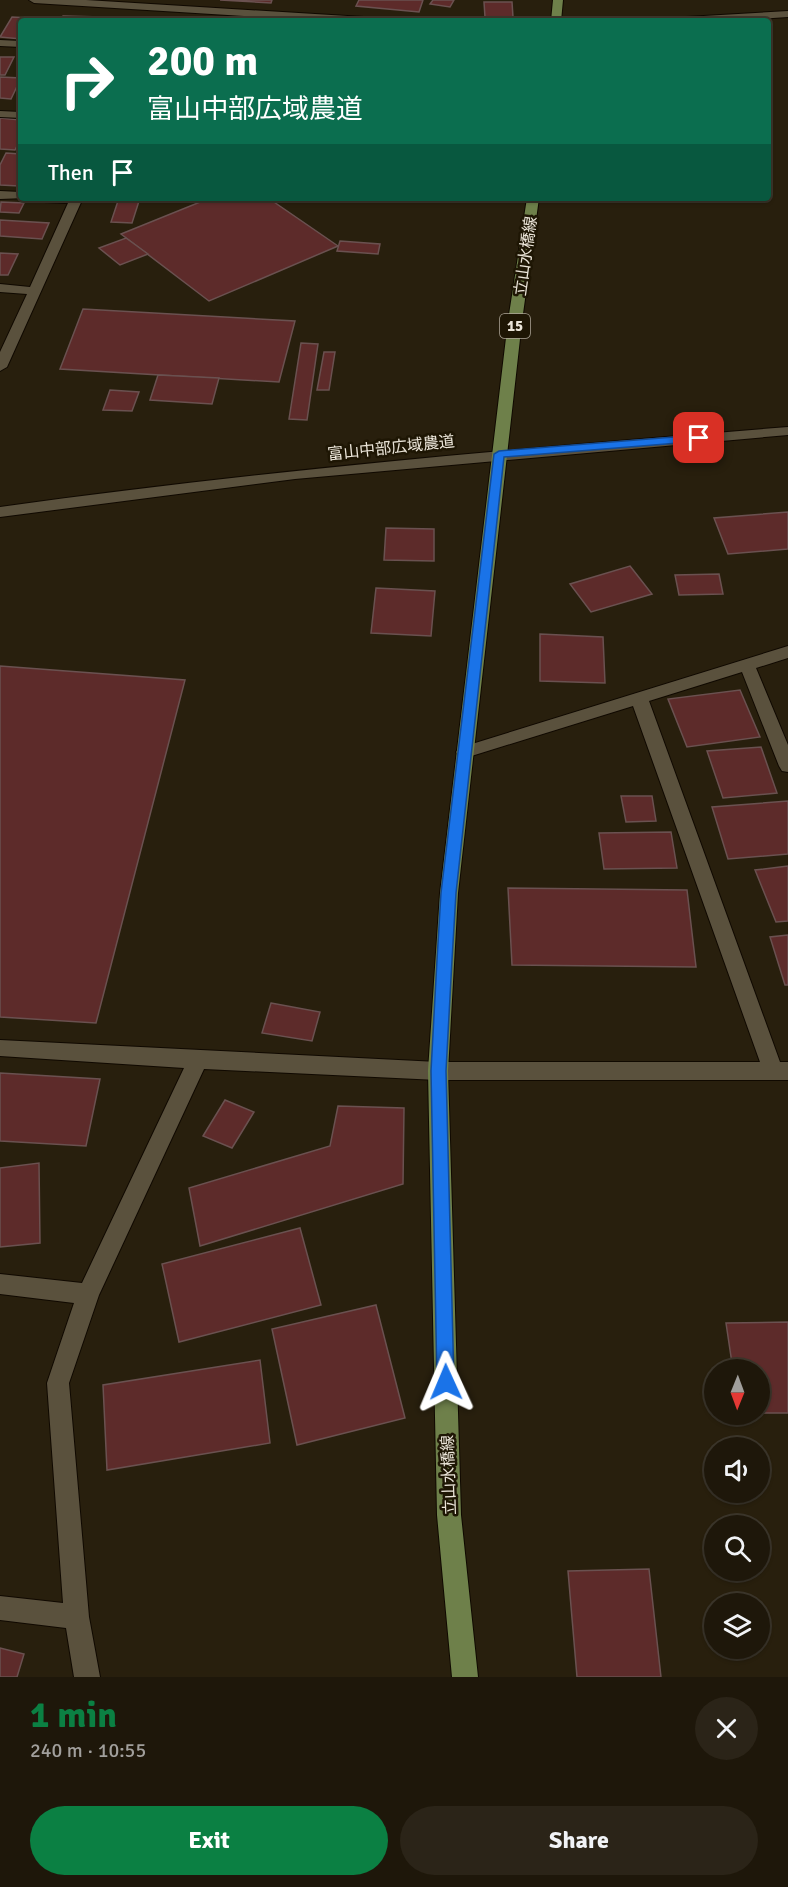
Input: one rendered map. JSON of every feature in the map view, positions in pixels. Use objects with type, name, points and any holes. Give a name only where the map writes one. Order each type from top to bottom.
[{"type":"main road","points":[[556,18],[558,0]]},
{"type":"main road","name":"立山水橋線","points":[[465,1677],[449,1515],[438,1071],[448,893],[499,454],[533,201]]},
{"type":"street","points":[[34,0],[331,18]]},
{"type":"street","points":[[720,18],[788,14]]},
{"type":"street","points":[[0,43],[18,44]]},
{"type":"street","points":[[0,114],[18,115]]},
{"type":"street","points":[[0,195],[18,196]]},
{"type":"street","points":[[0,367],[75,201]]},
{"type":"street","points":[[0,288],[35,291]]},
{"type":"street","name":"富山中部広域農道","points":[[0,512],[133,492],[499,454],[788,431]]},
{"type":"street","points":[[465,752],[788,652]]},
{"type":"street","points":[[747,665],[788,766]]},
{"type":"street","points":[[0,1048],[438,1071],[781,1071],[639,699]]},
{"type":"street","points":[[87,1677],[77,1617],[58,1383],[88,1294],[198,1060]]},
{"type":"street","points":[[0,1284],[88,1294]]},
{"type":"street","points":[[0,1608],[77,1617]]},
{"type":"building","points":[[220,0],[272,0],[271,3]]},
{"type":"building","points":[[359,0],[423,0],[419,12],[356,6]]},
{"type":"building","points":[[433,0],[454,0],[450,7],[430,4]]},
{"type":"building","points":[[484,2],[512,2],[513,17],[485,17]]},
{"type":"building","points":[[63,16],[102,17],[102,18],[62,18]]},
{"type":"building","points":[[12,17],[30,18],[18,18],[18,39],[0,37]]},
{"type":"building","points":[[0,57],[14,57],[5,75],[0,75]]},
{"type":"building","points":[[0,77],[18,78],[18,84],[11,99],[0,98]]},
{"type":"building","points":[[0,118],[18,120],[18,144],[15,150],[0,149]]},
{"type":"building","points":[[6,153],[18,154],[18,186],[0,185],[0,165]]},
{"type":"building","points":[[118,201],[139,201],[132,223],[111,222]]},
{"type":"building","points":[[203,201],[272,201],[338,246],[209,301],[121,234]]},
{"type":"building","points":[[1,202],[24,203],[19,213],[0,212]]},
{"type":"building","points":[[0,220],[49,223],[42,239],[0,236]]},
{"type":"building","points":[[126,238],[148,254],[120,265],[99,248]]},
{"type":"building","points":[[340,241],[380,244],[378,254],[337,251]]},
{"type":"building","points":[[0,253],[18,254],[8,275],[0,275]]},
{"type":"building","points":[[83,309],[295,321],[279,382],[60,369]]},
{"type":"building","points":[[301,343],[318,344],[307,420],[289,419]]},
{"type":"building","points":[[324,352],[335,352],[329,390],[317,390]]},
{"type":"building","points":[[158,375],[219,378],[212,404],[150,400]]},
{"type":"building","points":[[110,390],[139,392],[132,411],[103,410]]},
{"type":"building","points":[[788,512],[788,549],[728,554],[714,518]]},
{"type":"building","points":[[386,528],[434,529],[434,561],[384,560]]},
{"type":"building","points":[[630,566],[652,594],[591,612],[570,584]]},
{"type":"building","points":[[719,574],[723,594],[679,595],[675,575]]},
{"type":"building","points":[[376,588],[435,591],[431,636],[371,633]]},
{"type":"building","points":[[540,634],[603,637],[605,683],[540,681]]},
{"type":"building","points":[[0,666],[185,680],[96,1023],[0,1017]]},
{"type":"building","points":[[740,690],[760,737],[687,747],[668,699]]},
{"type":"building","points":[[761,747],[777,793],[723,798],[707,751]]},
{"type":"building","points":[[621,796],[652,796],[656,821],[626,822]]},
{"type":"building","points":[[788,801],[788,854],[728,859],[712,807]]},
{"type":"building","points":[[671,832],[677,868],[604,869],[599,833]]},
{"type":"building","points":[[788,866],[788,921],[776,922],[755,870]]},
{"type":"building","points":[[508,888],[687,890],[696,967],[512,965]]},
{"type":"building","points":[[788,935],[788,985],[785,985],[770,937]]},
{"type":"building","points":[[271,1003],[320,1012],[312,1041],[262,1033]]},
{"type":"building","points":[[0,1073],[100,1079],[86,1146],[0,1141]]},
{"type":"building","points":[[225,1100],[254,1112],[232,1148],[203,1136]]},
{"type":"building","points":[[338,1106],[404,1108],[403,1184],[200,1246],[189,1188],[330,1146]]},
{"type":"building","points":[[39,1163],[40,1243],[0,1247],[0,1168]]},
{"type":"building","points":[[300,1228],[321,1305],[179,1342],[162,1264]]},
{"type":"building","points":[[376,1305],[405,1418],[297,1445],[272,1329]]},
{"type":"building","points":[[788,1322],[788,1413],[770,1413],[770,1359],[731,1359],[726,1323]]},
{"type":"building","points":[[260,1360],[270,1443],[107,1470],[103,1385]]},
{"type":"building","points":[[649,1569],[661,1677],[577,1677],[568,1571]]},
{"type":"building","points":[[0,1648],[24,1654],[17,1677],[0,1677]]},
{"type":"route","points":[[446,1382],[438,1071],[448,893],[499,454],[699,438]]}]
